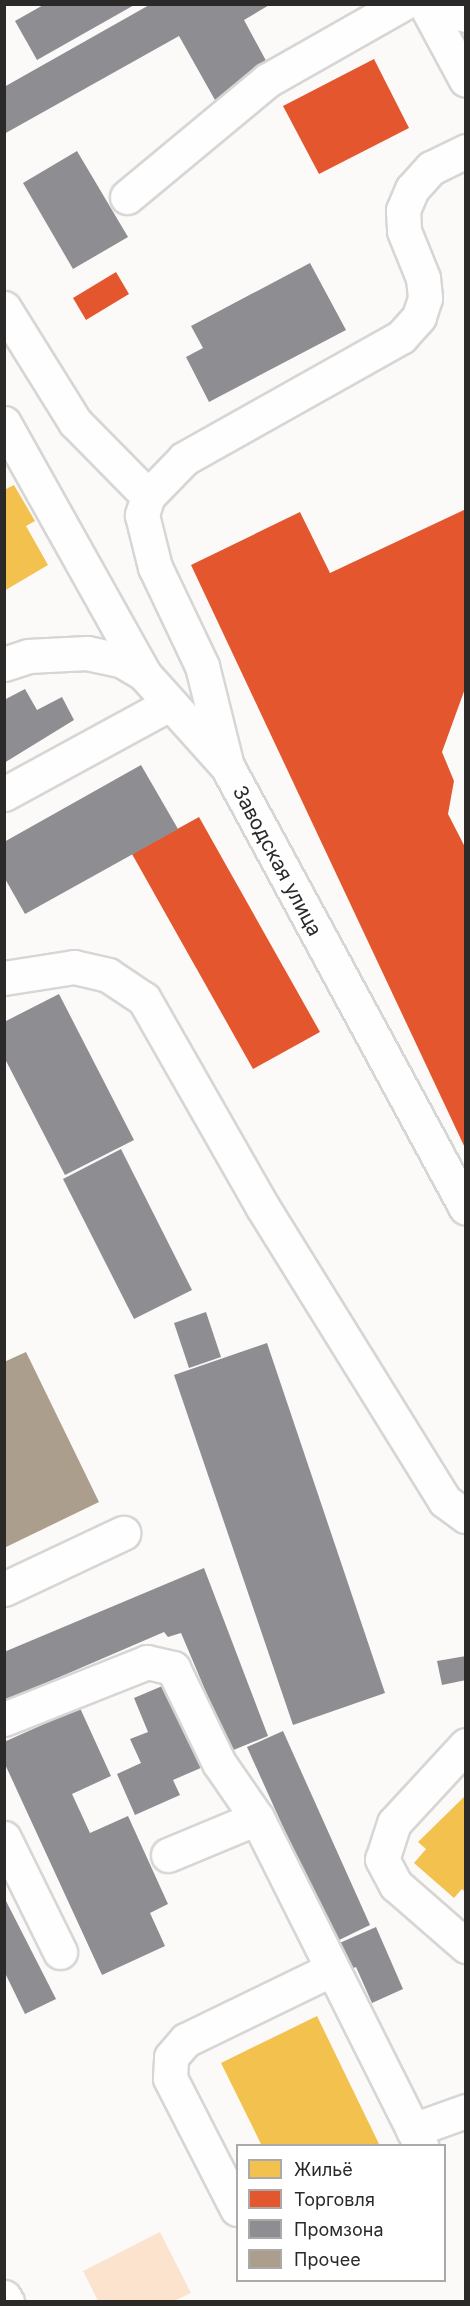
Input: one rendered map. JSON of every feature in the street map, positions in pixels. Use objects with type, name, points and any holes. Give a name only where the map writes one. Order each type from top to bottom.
[{"type":"street","points":[[425,4],[465,80]]},
{"type":"street","points":[[442,4],[465,15]]},
{"type":"street","points":[[127,197],[268,80],[385,8]]},
{"type":"street","points":[[4,308],[75,422],[148,496],[184,459],[401,337],[419,318],[425,298],[423,278],[404,231],[403,210],[412,189],[431,168],[465,151]]},
{"type":"street","points":[[4,423],[144,674],[167,705],[227,766]]},
{"type":"street","name":"Заводская улица","points":[[148,496],[142,533],[201,666],[227,766],[465,1208]]},
{"type":"street","points":[[4,664],[28,656],[87,652],[121,660],[144,674]]},
{"type":"street","points":[[4,794],[167,705]]},
{"type":"street","points":[[4,978],[74,967],[108,975],[144,999],[262,1206],[420,1461],[446,1501],[465,1516]]},
{"type":"street","points":[[4,1589],[123,1533]]},
{"type":"street","points":[[4,1719],[158,1662],[182,1681],[219,1763],[257,1818],[330,1970],[417,2138],[465,2111]]},
{"type":"street","points":[[465,1745],[394,1823],[382,1859],[396,1885],[465,1946]]},
{"type":"street","points":[[168,1856],[257,1818]]},
{"type":"street","points":[[4,1838],[60,1952]]},
{"type":"street","points":[[236,2208],[170,2078],[171,2057],[186,2040],[330,1970]]},
{"type":"street","points":[[4,2297],[7,2301]]},
{"type":"shaded area","points":[[160,2232],[191,2293],[174,2301],[98,2301],[83,2271]]},
{"type":"building: Жильё","points":[[14,485],[35,521],[26,526],[48,565],[4,591],[4,490]]},
{"type":"building: Жильё","points":[[466,1795],[466,1893],[462,1889],[454,1898],[414,1863],[426,1849],[418,1842]]},
{"type":"building: Жильё","points":[[317,2016],[379,2144],[261,2144],[221,2063]]},
{"type":"building: Торговля","points":[[374,59],[409,128],[319,174],[283,106]]},
{"type":"building: Торговля","points":[[116,272],[129,294],[86,320],[73,298]]},
{"type":"building: Торговля","points":[[466,509],[466,686],[442,752],[454,781],[448,814],[466,849],[466,1150],[191,565],[300,512],[330,573]]},
{"type":"building: Торговля","points":[[199,817],[320,1032],[253,1069],[132,854]]},
{"type":"building: Промзона","points":[[45,4],[136,4],[37,60],[15,21]]},
{"type":"building: Промзона","points":[[151,4],[271,4],[244,20],[270,68],[215,100],[179,36],[4,134],[4,87]]},
{"type":"building: Промзона","points":[[77,151],[128,237],[73,269],[23,183]]},
{"type":"building: Промзона","points":[[310,263],[346,330],[209,402],[186,357],[203,348],[191,326]]},
{"type":"building: Промзона","points":[[25,689],[37,710],[62,697],[74,720],[4,763],[4,700]]},
{"type":"building: Промзона","points":[[141,765],[178,829],[25,914],[4,877],[4,842]]},
{"type":"building: Промзона","points":[[59,994],[134,1140],[65,1175],[4,1057],[4,1022]]},
{"type":"building: Промзона","points":[[121,1149],[192,1290],[134,1319],[63,1179]]},
{"type":"building: Промзона","points":[[206,1312],[221,1357],[189,1368],[174,1323]]},
{"type":"building: Промзона","points":[[267,1343],[385,1693],[293,1725],[174,1375]]},
{"type":"building: Промзона","points":[[204,1568],[268,1736],[231,1751],[181,1633],[168,1637],[164,1632],[4,1701],[4,1652]]},
{"type":"building: Промзона","points":[[466,1656],[466,1680],[442,1685],[437,1661]]},
{"type":"building: Промзона","points":[[167,1684],[203,1767],[173,1780],[180,1795],[135,1815],[117,1774],[141,1763],[130,1739],[148,1732],[134,1698]]},
{"type":"building: Промзона","points":[[80,1708],[111,1776],[72,1794],[90,1833],[128,1816],[168,1904],[150,1913],[165,1946],[102,1975],[4,1762],[4,1742]]},
{"type":"building: Промзона","points":[[283,1731],[370,1925],[335,1942],[247,1747]]},
{"type":"building: Промзона","points":[[4,1897],[56,1999],[25,2014],[4,1971]]},
{"type":"building: Промзона","points":[[376,1927],[403,1989],[372,2003],[356,1967],[346,1971],[335,1945]]},
{"type":"building: Прочее","points":[[26,1352],[99,1502],[4,1548],[4,1362]]}]
